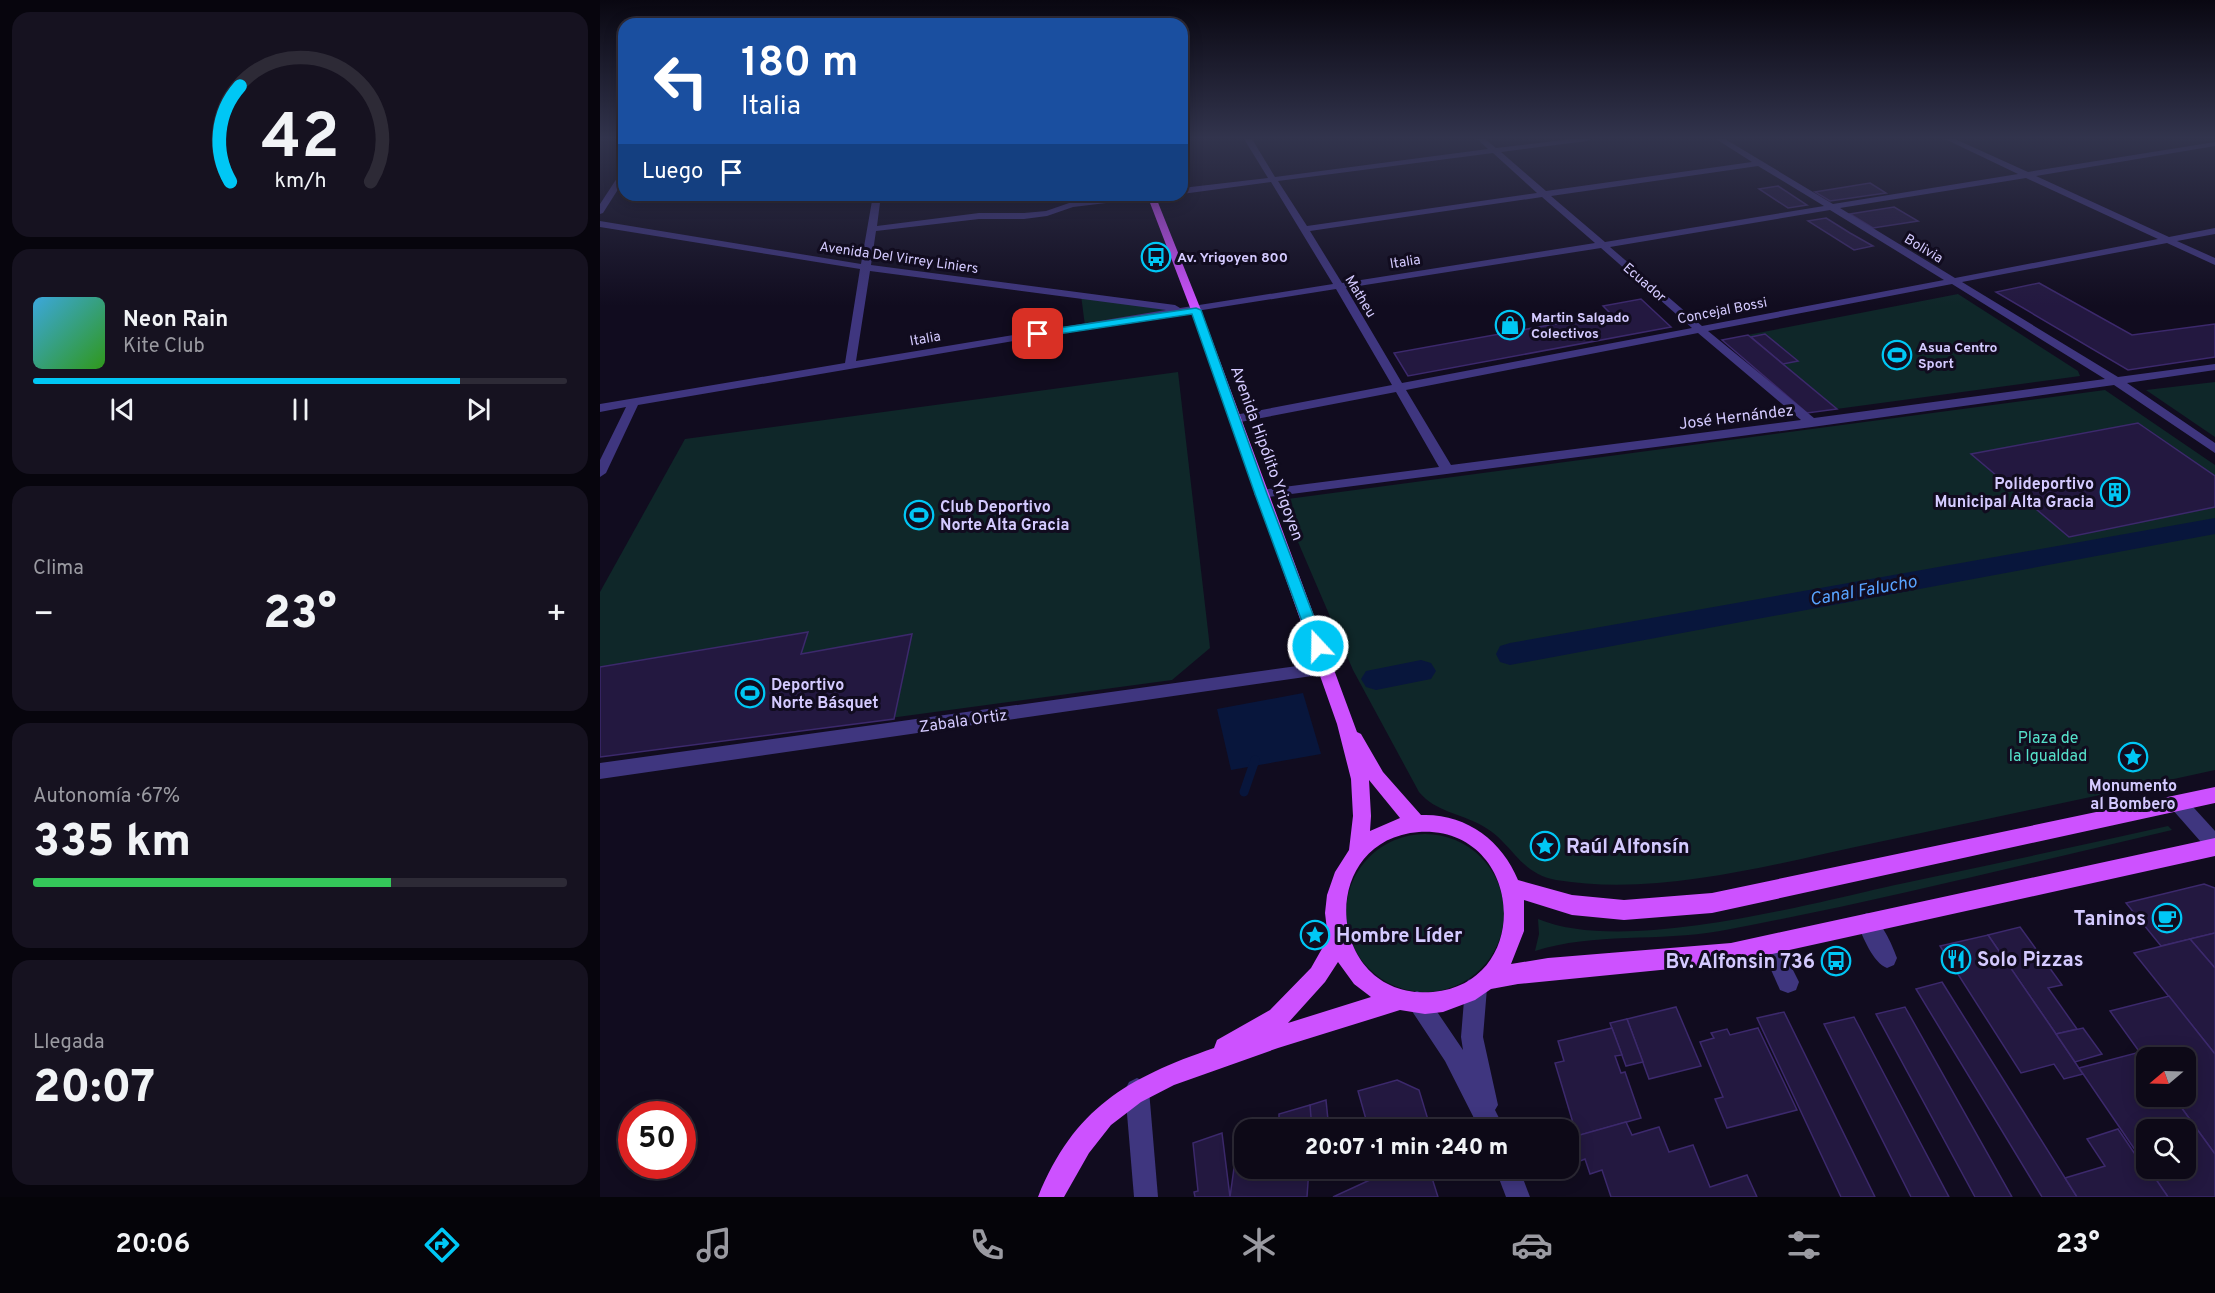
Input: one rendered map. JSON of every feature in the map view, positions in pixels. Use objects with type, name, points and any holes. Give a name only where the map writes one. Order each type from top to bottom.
[{"type":"main road","name":"Avenida Hipólito Yrigoyen","points":[[1152,201],[1196,310],[1346,724],[1360,779],[1362,816],[1358,851]]},
{"type":"main road","name":"Avenida Hipólito Yrigoyen","points":[[1346,724],[1377,777],[1418,824]]},
{"type":"main road","points":[[1512,887],[1572,904],[1624,910],[1712,903],[2215,795]]},
{"type":"main road","points":[[1410,1000],[1388,994],[1362,977],[1352,966],[1338,940],[1333,913],[1337,885],[1345,867],[1358,851],[1373,839],[1392,830],[1418,824],[1444,827],[1470,836],[1491,852],[1507,875],[1512,887],[1517,915],[1512,943],[1506,956],[1482,983]]},
{"type":"main road","points":[[1050,1197],[1080,1145],[1102,1118],[1137,1090],[1193,1066],[1312,1025],[1410,1000],[1448,999],[1482,983],[1519,972],[1571,965],[1688,960],[1770,945],[2215,845]]},
{"type":"main road","points":[[1193,1066],[1278,1018],[1318,975],[1338,940]]},
{"type":"street","points":[[600,211],[610,195]]},
{"type":"street","name":"Matheu","points":[[1283,195],[1447,469]]},
{"type":"street","points":[[1304,229],[1537,195]]},
{"type":"street","name":"Ecuador","points":[[1544,195],[1812,423]]},
{"type":"street","name":"Bolivia","points":[[1811,195],[2115,380],[2215,448]]},
{"type":"street","name":"Italia","points":[[600,408],[1114,321],[1196,310],[1913,195]]},
{"type":"street","points":[[2070,195],[2215,262]]},
{"type":"street","points":[[850,366],[876,201]]},
{"type":"street","points":[[872,229],[979,216],[1024,216],[1047,213],[1072,204],[1098,201]]},
{"type":"street","name":"Avenida Del Virrey Liniers","points":[[600,224],[865,267],[1196,310]]},
{"type":"street","name":"Concejal Bossi","points":[[1235,419],[2215,231]]},
{"type":"street","name":"José Hernández","points":[[1261,494],[1812,423],[2215,367]]},
{"type":"street","points":[[600,473],[634,402]]},
{"type":"street","name":"Zabala Ortiz","points":[[600,771],[1326,668]]},
{"type":"street","points":[[2178,804],[2215,845]]},
{"type":"street","points":[[1867,923],[1887,958]]},
{"type":"street","points":[[1770,945],[1788,982]]},
{"type":"street","points":[[1482,983],[1472,1037],[1490,1119]]},
{"type":"street","points":[[1410,1000],[1453,1053],[1488,1119]]},
{"type":"street","points":[[1137,1090],[1146,1197]]},
{"type":"street","points":[[1511,1179],[1518,1197]]},
{"type":"green space","name":"Asua Centro Sport","points":[[1958,294],[2078,371],[2080,376],[1807,413],[1722,340]]},
{"type":"green space","points":[[1081,295],[1180,312],[1085,326]]},
{"type":"green space","name":"Club Deportivo Norte Alta Gracia","points":[[1178,372],[1210,648],[1172,680],[600,757],[600,592],[685,439]]},
{"type":"green space","points":[[2215,382],[2215,437],[2146,390]]},
{"type":"green space","name":"Plaza de la Igualdad","points":[[2105,390],[2215,465],[2215,770],[1716,876],[1635,884],[1595,884],[1556,880],[1533,871],[1492,832],[1481,825],[1440,808],[1426,799],[1419,792],[1353,670],[1280,500]]},
{"type":"green space","points":[[2168,826],[2172,830],[1777,920],[1697,934],[1580,941],[1535,951],[1539,934],[1538,919],[1574,929],[1618,932],[1666,929],[1717,922],[1817,903]]},
{"type":"green space","points":[[1425,834],[1455,840],[1481,857],[1498,883],[1504,913],[1498,943],[1481,969],[1455,986],[1425,992],[1395,986],[1369,969],[1352,943],[1346,913],[1352,883],[1369,857],[1395,840]]},
{"type":"water","points":[[1303,693],[1321,754],[1231,770],[1217,709]]},
{"type":"building","points":[[1768,195],[1792,195],[1807,205],[1788,208]]},
{"type":"building","points":[[1820,195],[1873,195],[1830,201]]},
{"type":"building","points":[[1894,207],[1918,221],[1873,228],[1850,214]]},
{"type":"building","points":[[1826,218],[1873,246],[1854,250],[1808,221]]},
{"type":"building","points":[[2039,283],[2132,335],[2215,324],[2215,357],[2128,370],[1996,292]]},
{"type":"building","points":[[1641,299],[1671,327],[1408,376],[1394,353],[1611,314],[1603,306]]},
{"type":"building","points":[[1765,334],[1798,361],[1783,364],[1751,337]]},
{"type":"building","points":[[1748,335],[1837,409],[1807,413],[1722,340]]},
{"type":"building","name":"Polideportivo Municipal Alta Gracia","points":[[2138,423],[2215,476],[2215,507],[2069,537],[1971,454]]},
{"type":"building","name":"Deportivo Norte Básquet","points":[[808,632],[801,654],[912,634],[894,719],[600,757],[600,667]]},
{"type":"building","points":[[2204,884],[2215,888],[2215,933],[2161,946],[2126,903]]},
{"type":"building","points":[[2020,927],[2062,985],[2048,988],[2077,1029],[2056,1034],[1988,935]]},
{"type":"building","points":[[2215,933],[2215,968],[2190,939]]},
{"type":"building","points":[[1988,935],[2083,1074],[2064,1079],[2054,1064],[2021,1073],[1940,946]]},
{"type":"building","points":[[2190,939],[2215,968],[2215,1054],[2134,953]]},
{"type":"building","points":[[1942,982],[2077,1197],[2042,1197],[1916,989]]},
{"type":"building","points":[[2169,996],[2215,1054],[2215,1154],[2196,1128],[2196,1119],[2190,1119],[2181,1107],[2196,1107],[2196,1047],[2136,1047],[2110,1011]]},
{"type":"building","points":[[1676,1007],[1701,1066],[1649,1079],[1627,1019]]},
{"type":"building","points":[[1905,1007],[2012,1197],[1975,1197],[1876,1014]]},
{"type":"building","points":[[1784,1012],[1875,1197],[1841,1197],[1757,1018]]},
{"type":"building","points":[[1854,1017],[1949,1197],[1911,1197],[1824,1024]]},
{"type":"building","points":[[1627,1019],[1643,1062],[1626,1066],[1610,1023]]},
{"type":"building","points":[[1612,1028],[1622,1055],[1615,1056],[1621,1073],[1625,1072],[1641,1118],[1579,1135],[1579,1119],[1572,1119],[1555,1063],[1564,1061],[1558,1041]]},
{"type":"building","points":[[1758,1028],[1797,1110],[1727,1128],[1715,1099],[1723,1097],[1700,1042],[1714,1038],[1711,1033],[1727,1029],[1730,1035]]},
{"type":"building","points":[[2083,1028],[2102,1054],[2075,1062],[2056,1034]]},
{"type":"building","points":[[2136,1053],[2136,1107],[2181,1107],[2190,1119],[2136,1119],[2136,1151],[2079,1068]]},
{"type":"building","points":[[1397,1080],[1419,1090],[1428,1119],[1366,1119],[1358,1091]]},
{"type":"building","points":[[1326,1100],[1328,1119],[1311,1119],[1310,1105]]},
{"type":"building","points":[[1310,1105],[1311,1119],[1279,1119],[1279,1114]]},
{"type":"building","points":[[1626,1122],[1632,1135],[1659,1127],[1669,1152],[1693,1145],[1710,1187],[1747,1175],[1757,1197],[1611,1197],[1602,1170],[1590,1174],[1585,1159],[1579,1161],[1579,1135]]},
{"type":"building","points":[[2196,1128],[2215,1154],[2215,1197],[2168,1197],[2156,1179],[2196,1179]]},
{"type":"building","points":[[2118,1129],[2136,1156],[2136,1179],[2156,1179],[2168,1197],[2077,1197],[2065,1178],[2105,1166],[2087,1139]]},
{"type":"building","points":[[1222,1133],[1230,1197],[1195,1197],[1194,1192],[1198,1191],[1193,1143]]},
{"type":"building","points":[[1234,1168],[1234,1179],[1308,1179],[1307,1197],[1230,1197]]},
{"type":"building","points":[[1372,1179],[1432,1179],[1438,1197],[1333,1197]]},
{"type":"waterway","name":"Canal Falucho","points":[[1510,654],[2215,526]]},
{"type":"waterway","name":"Canal Falucho","points":[[1376,679],[1421,671]]},
{"type":"waterway","points":[[1244,792],[1255,760]]},
{"type":"place","name":"Av. Yrigoyen 800","points":[[1156,257]]},
{"type":"place","name":"Martin Salgado Colectivos","points":[[1510,325]]},
{"type":"place","name":"Asua Centro Sport","points":[[1897,355]]},
{"type":"place","name":"Polideportivo Municipal Alta Gracia","points":[[2115,492]]},
{"type":"place","name":"Club Deportivo Norte Alta Gracia","points":[[919,515]]},
{"type":"place","name":"Deportivo Norte Básquet","points":[[750,693]]},
{"type":"place","name":"Monumento al Bombero","points":[[2133,757]]},
{"type":"place","name":"Raúl Alfonsín","points":[[1545,846]]},
{"type":"place","name":"Taninos","points":[[2167,918]]},
{"type":"place","name":"Hombre Líder","points":[[1315,935]]},
{"type":"place","name":"Solo Pizzas","points":[[1956,959]]},
{"type":"place","name":"Bv. Alfonsin 736","points":[[1836,961]]},
{"type":"route","points":[[1038,334],[1196,310],[1318,646]]}]
